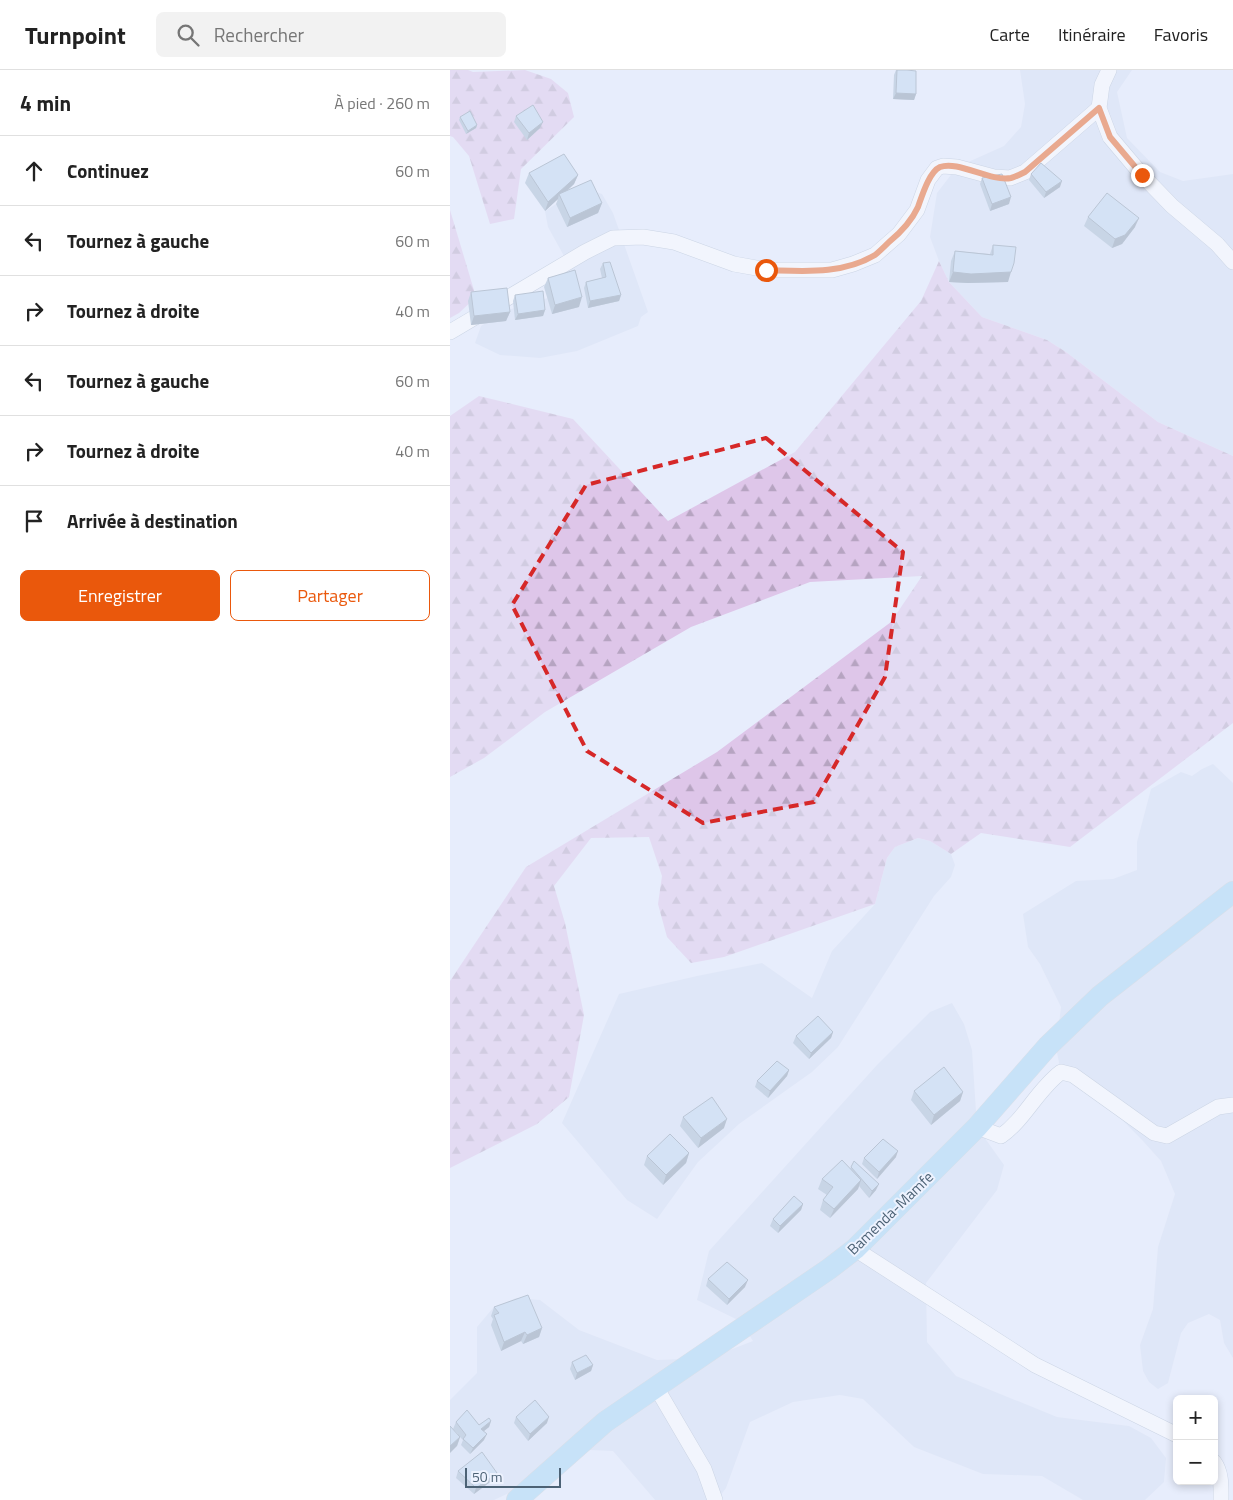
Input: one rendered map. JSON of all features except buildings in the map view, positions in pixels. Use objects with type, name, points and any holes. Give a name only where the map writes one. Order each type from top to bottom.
[{"type":"highway","name":"Bamenda-Mamfe","points":[[517,1500],[605,1422],[855,1249],[977,1126],[1048,1046],[1100,996],[1233,892]]},
{"type":"street","points":[[1109,70],[1102,85],[1099,108],[1110,137],[1142,175],[1172,206],[1217,244],[1233,262]]},
{"type":"street","points":[[450,332],[584,252],[614,238],[642,236],[674,242],[734,264],[766,270],[832,270],[853,264],[875,254],[899,234],[917,210],[928,180],[937,168],[943,166],[957,167],[994,177],[1010,178],[1025,172],[1099,108]]},
{"type":"street","points":[[977,1126],[1001,1136],[1010,1130],[1051,1080],[1061,1072],[1073,1074],[1154,1134],[1167,1136],[1218,1107],[1233,1105]]},
{"type":"street","points":[[855,1249],[1036,1366],[1173,1433]]},
{"type":"street","points":[[656,1387],[704,1469],[715,1500]]},
{"type":"street","points":[[1218,1471],[1221,1480],[1221,1500]]},
{"type":"highlighted area","points":[[766,438],[903,552],[885,677],[814,802],[703,823],[587,751],[512,605],[586,485]]},
{"type":"shaded area","points":[[1020,70],[1132,70],[1117,92],[1127,138],[1160,172],[1183,181],[1233,174],[1233,456],[1158,422],[1066,352],[1047,340],[982,317],[949,282],[930,237],[937,193],[957,167],[1004,146],[1021,127],[1025,104]]},
{"type":"shaded area","points":[[587,189],[602,194],[613,213],[648,312],[641,317],[638,326],[577,351],[540,358],[500,355],[475,343],[481,326],[505,311],[551,297],[574,278],[548,227],[545,211]]},
{"type":"shaded area","points":[[1213,764],[1233,783],[1233,1358],[1224,1343],[1220,1320],[1209,1314],[1188,1323],[1181,1333],[1168,1383],[1158,1389],[1149,1382],[1143,1371],[1140,1345],[1153,1309],[1158,1247],[1175,1194],[1161,1161],[1143,1141],[1091,1088],[1061,1072],[1056,1048],[1061,1007],[1040,964],[1028,947],[1023,914],[1076,881],[1113,879],[1137,870],[1137,842],[1151,789],[1181,772],[1192,776]]},
{"type":"shaded area","points":[[918,838],[930,841],[951,854],[955,865],[951,877],[934,896],[838,1047],[812,1072],[739,1124],[698,1162],[657,1219],[627,1200],[562,1123],[619,994],[762,963],[812,998],[832,951],[875,904],[887,858],[895,847]]},
{"type":"shaded area","points":[[952,1003],[964,1024],[972,1050],[977,1127],[1004,1165],[997,1190],[926,1283],[927,1342],[956,1376],[1057,1417],[1129,1426],[1151,1438],[1166,1458],[1164,1482],[1145,1500],[1083,1500],[1042,1476],[983,1474],[914,1447],[863,1399],[840,1395],[793,1402],[750,1422],[726,1488],[717,1500],[655,1500],[613,1451],[590,1450],[541,1478],[494,1500],[450,1500],[450,1400],[477,1373],[477,1327],[493,1308],[516,1298],[540,1300],[579,1330],[657,1360],[709,1358],[753,1341],[740,1321],[697,1300],[709,1251],[877,1065],[930,1012]]},
{"type":"green space","points":[[450,70],[468,70],[473,72],[525,70],[551,79],[568,93],[574,117],[521,169],[514,219],[490,224],[469,156],[450,136]]},
{"type":"green space","points":[[450,210],[476,297],[459,313],[450,318]]},
{"type":"green space","points":[[939,261],[949,282],[982,317],[1047,340],[1066,352],[1158,422],[1233,456],[1233,723],[1070,847],[981,833],[951,854],[930,841],[918,838],[895,847],[887,858],[875,904],[724,957],[691,963],[667,937],[658,904],[662,876],[649,837],[591,838],[554,886],[565,923],[584,1015],[569,1097],[537,1124],[450,1168],[450,981],[526,867],[717,752],[891,622],[922,576],[810,582],[691,627],[545,712],[484,758],[450,777],[450,416],[479,396],[573,419],[668,521],[795,452],[921,301]]},
{"type":"route","points":[[766,270],[832,270],[853,264],[875,254],[899,234],[917,210],[928,180],[937,168],[943,166],[957,167],[994,177],[1010,178],[1025,172],[1099,108],[1110,137],[1142,175]]}]
